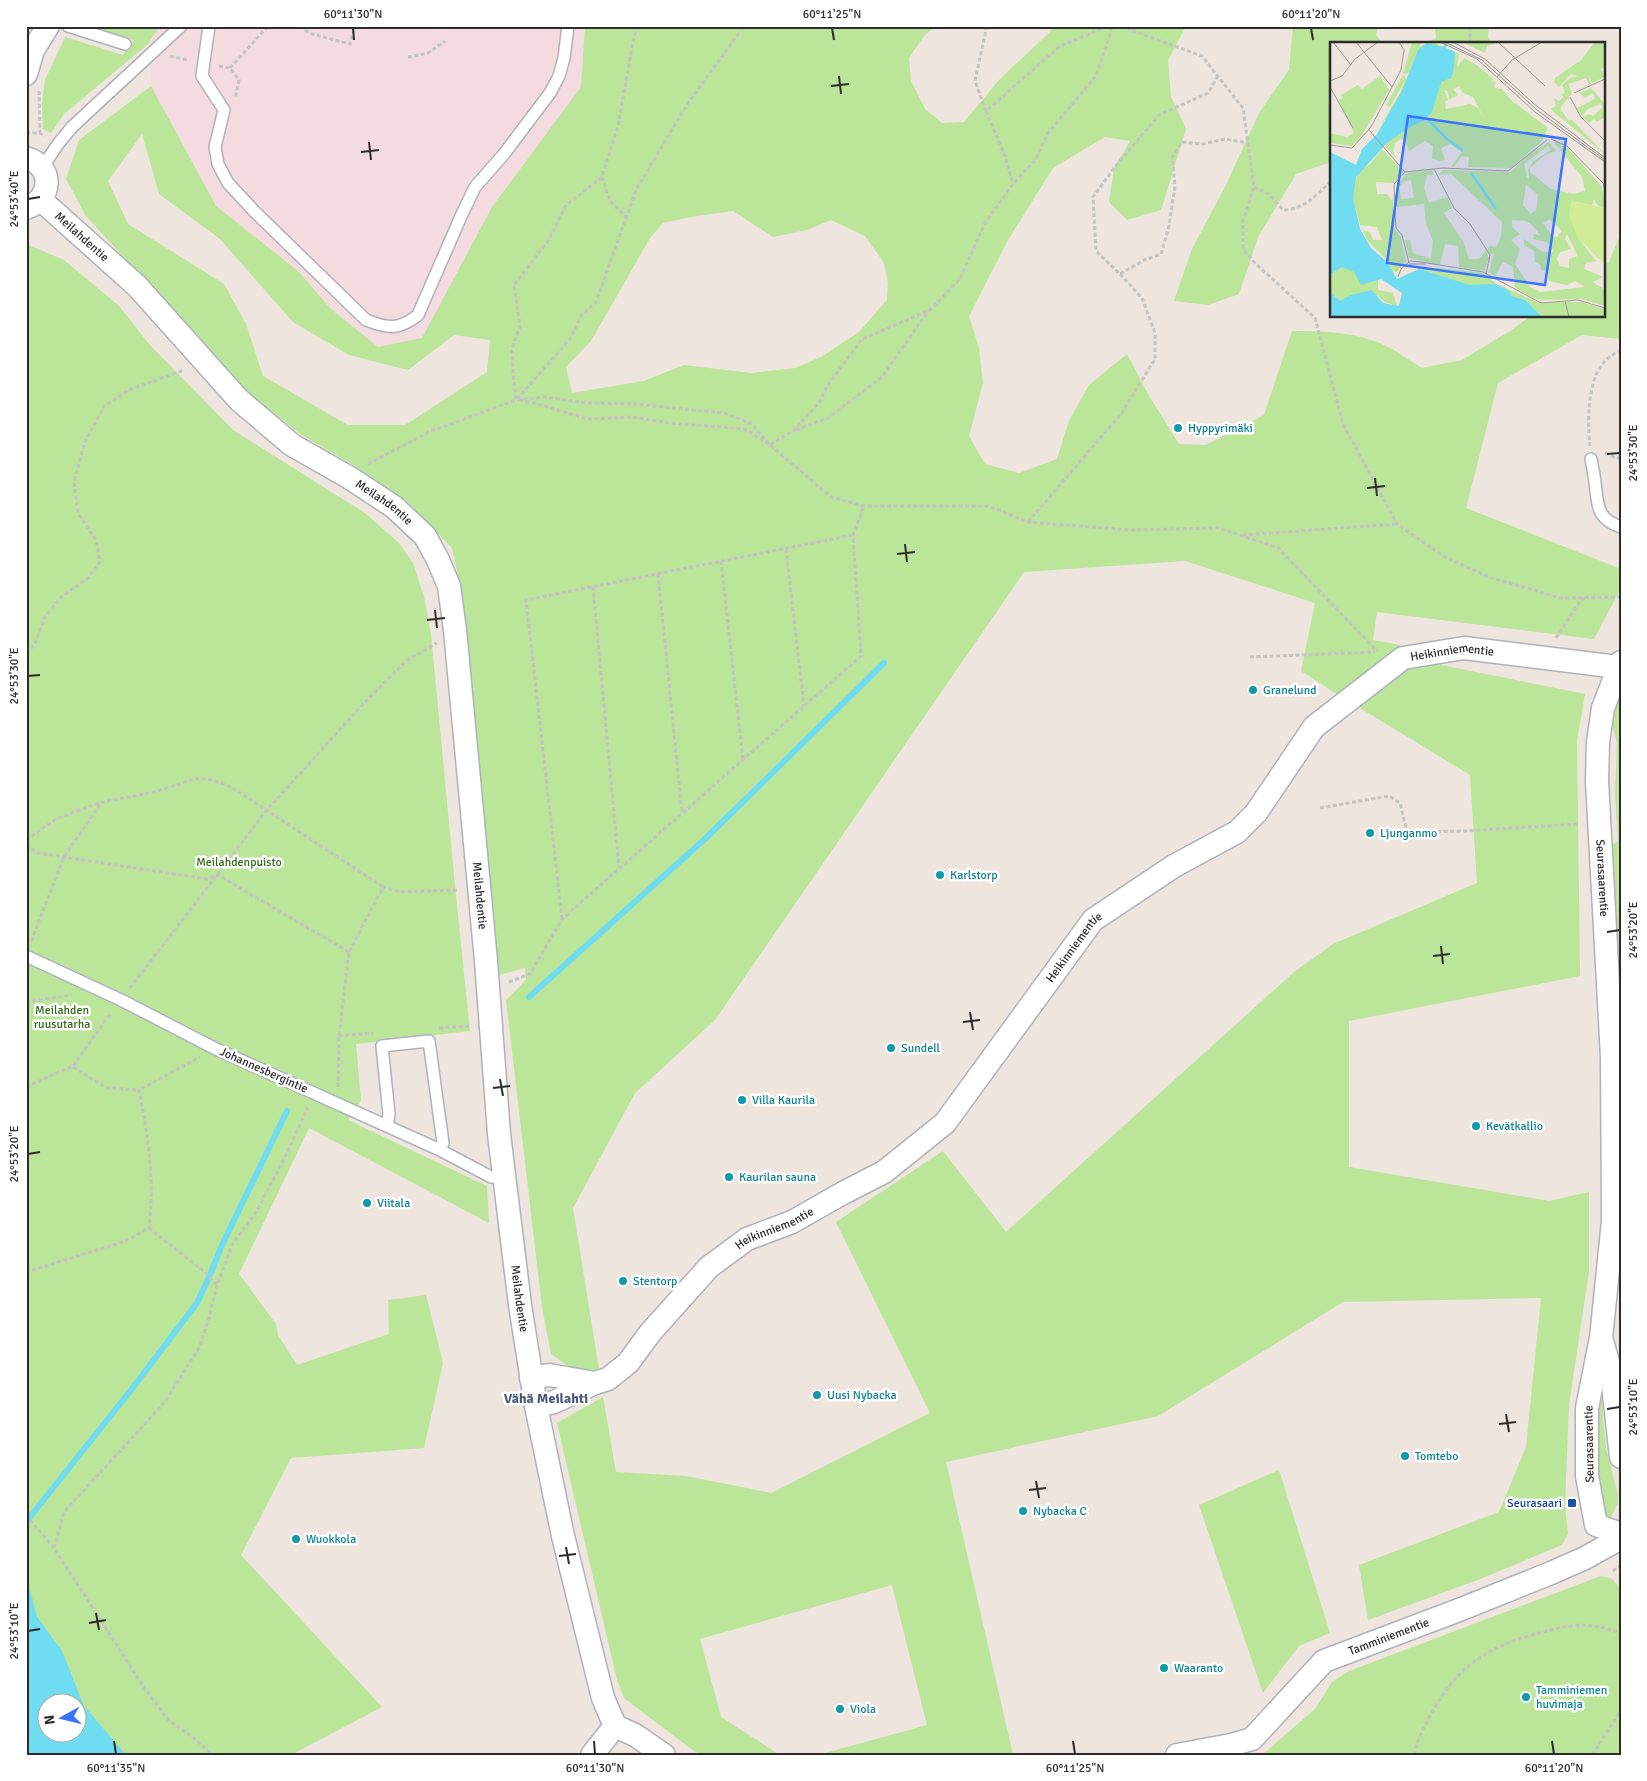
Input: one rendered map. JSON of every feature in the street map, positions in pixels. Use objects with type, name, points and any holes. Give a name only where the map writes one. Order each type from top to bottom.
[{"type":"street","points":[[26,74],[34,50],[48,26]]},
{"type":"street","points":[[33,204],[45,192],[47,184],[46,175],[34,163]]},
{"type":"street","name":"Meilahdentie","points":[[33,204],[137,286],[200,354],[239,400],[292,445],[350,478],[394,507],[425,536],[449,586],[455,630],[484,938],[504,1177],[531,1378],[548,1470],[570,1565],[603,1698],[615,1726]]},
{"type":"street","name":"Heikinniementie","points":[[536,1406],[554,1402],[608,1379],[628,1363],[650,1333],[709,1267],[746,1239],[792,1222],[884,1172],[945,1123],[1093,920],[1174,866],[1237,832],[1256,813],[1314,727],[1403,658],[1464,648],[1620,665]]},
{"type":"street","name":"Seurasaarentie","points":[[1620,665],[1603,708],[1598,742],[1597,782],[1612,1057],[1613,1221],[1601,1338],[1587,1408],[1587,1476],[1596,1525],[1621,1534]]},
{"type":"street","name":"Seurasaarentie","points":[[1601,1338],[1612,1376],[1621,1457]]},
{"type":"street","points":[[531,1378],[548,1375],[595,1383]]},
{"type":"street","name":"Tamminiementie","points":[[1177,1755],[1232,1750],[1252,1738],[1324,1661],[1551,1573],[1586,1558],[1621,1538]]},
{"type":"street","points":[[592,1755],[615,1726],[635,1735],[664,1755]]},
{"type":"lane","points":[[68,26],[125,44]]},
{"type":"lane","points":[[34,163],[58,144],[72,127],[181,26]]},
{"type":"lane","points":[[209,26],[209,39],[202,76],[224,110],[215,147],[218,164],[228,183],[254,211],[366,320],[381,326],[397,327],[407,324],[418,315],[475,187],[504,154],[550,93],[559,76],[564,58],[568,26]]},
{"type":"lane","points":[[1591,459],[1598,508],[1604,518],[1621,526]]},
{"type":"lane","name":"Johannesbergintie","points":[[28,950],[102,991],[216,1049],[440,1150],[491,1177],[504,1177]]},
{"type":"lane","points":[[387,1126],[389,1114],[382,1046],[430,1041],[443,1143],[440,1150]]},
{"type":"path","points":[[230,68],[268,26]]},
{"type":"path","points":[[300,26],[309,33],[350,44],[354,26]]},
{"type":"path","points":[[516,400],[512,348],[520,327],[514,286],[548,241],[566,205],[602,177],[618,126],[634,36],[639,26]]},
{"type":"path","points":[[516,400],[571,338],[581,316],[596,302],[636,190],[686,106],[744,26]]},
{"type":"path","points":[[985,26],[986,30],[976,81],[1005,156],[1013,184]]},
{"type":"path","points":[[986,110],[1060,46],[1108,26]]},
{"type":"path","points":[[770,445],[794,430],[828,418],[882,376],[930,310],[960,279],[985,223],[1013,184],[1035,160],[1048,133],[1096,76],[1113,26]]},
{"type":"path","points":[[1120,26],[1202,56],[1243,108],[1254,188],[1243,221],[1243,249],[1255,263],[1315,318],[1343,424],[1397,524],[1442,556],[1489,577],[1560,598],[1621,596]]},
{"type":"path","points":[[1470,26],[1470,42]]},
{"type":"path","points":[[408,57],[428,53],[445,41]]},
{"type":"path","points":[[168,56],[198,62]]},
{"type":"path","points":[[1028,522],[1121,414],[1155,359],[1155,332],[1142,298],[1096,251],[1093,196],[1159,115],[1208,93],[1218,76]]},
{"type":"path","points":[[1120,274],[1144,260],[1160,254],[1169,226],[1175,186],[1172,157],[1182,142],[1203,144],[1225,140],[1248,143]]},
{"type":"path","points":[[602,177],[610,201],[626,217]]},
{"type":"path","points":[[1254,188],[1270,194],[1283,210],[1289,210],[1313,199],[1330,182]]},
{"type":"path","points":[[794,430],[820,402],[826,386],[862,339],[930,310]]},
{"type":"path","points":[[1589,444],[1590,402],[1596,376],[1603,363],[1621,351]]},
{"type":"path","points":[[26,653],[35,644],[45,617],[61,597],[88,578],[100,562],[96,540],[78,513],[74,482],[84,444],[104,406],[129,390],[189,369],[200,354]]},
{"type":"path","points":[[367,465],[429,432],[516,400],[545,397],[586,403],[634,404],[724,413],[752,424],[770,445]]},
{"type":"path","points":[[516,400],[538,404],[587,419],[632,417],[670,423],[745,429],[770,445],[831,498],[864,506],[988,506],[1028,522],[1131,530],[1219,528],[1278,548],[1378,652],[1250,658]]},
{"type":"path","points":[[501,985],[530,974],[562,919],[861,656],[853,535],[864,506]]},
{"type":"path","points":[[1240,535],[1397,524]]},
{"type":"path","points":[[562,919],[526,600],[853,535]]},
{"type":"path","points":[[786,548],[804,707]]},
{"type":"path","points":[[721,561],[743,761]]},
{"type":"path","points":[[658,574],[682,814]]},
{"type":"path","points":[[593,587],[619,869]]},
{"type":"path","points":[[1542,658],[1578,604],[1585,598]]},
{"type":"path","points":[[26,1087],[73,1066],[121,1000],[266,811],[364,703],[406,661],[439,642]]},
{"type":"path","points":[[26,840],[56,820],[102,802],[155,792],[194,780],[208,779],[225,784],[383,888],[400,892],[460,890]]},
{"type":"path","points":[[1320,808],[1389,796],[1400,803],[1407,832],[1465,831],[1586,823]]},
{"type":"path","points":[[28,950],[64,857],[102,802]]},
{"type":"path","points":[[26,845],[38,852],[64,857],[207,879],[218,875]]},
{"type":"path","points":[[218,875],[349,952]]},
{"type":"path","points":[[339,1105],[339,1036],[349,952],[383,888]]},
{"type":"path","points":[[26,1002],[102,991]]},
{"type":"path","points":[[73,1066],[107,1088],[139,1090],[216,1049]]},
{"type":"path","points":[[139,1090],[151,1168],[152,1202],[149,1228]]},
{"type":"path","points":[[54,1548],[64,1512],[164,1402],[199,1348],[210,1315],[217,1285],[233,1243],[255,1214],[272,1183],[314,1093]]},
{"type":"path","points":[[26,1272],[123,1242],[149,1228]]},
{"type":"path","points":[[149,1228],[217,1285]]},
{"type":"path","points":[[26,1515],[54,1548],[145,1689],[169,1722],[195,1739],[212,1755]]},
{"type":"path","points":[[1613,1571],[1621,1565]]},
{"type":"path","points":[[1415,1755],[1415,1749],[1421,1734],[1435,1708],[1456,1677],[1473,1661],[1490,1650],[1518,1638],[1563,1626],[1586,1624],[1601,1626],[1621,1633]]},
{"type":"path","points":[[1592,1755],[1621,1710]]},
{"type":"shaded area","points":[[160,26],[585,26],[581,87],[492,207],[422,339],[377,347],[331,309],[298,271],[216,206],[151,86],[148,44]]},
{"type":"green space","points":[[91,26],[160,26],[148,44],[64,114],[51,133],[43,129],[42,103],[45,80],[65,37],[123,55],[134,40]]},
{"type":"green space","points":[[585,26],[935,26],[924,36],[909,58],[911,81],[925,109],[942,123],[964,122],[999,80],[1056,26],[1186,26],[1168,60],[1171,97],[1186,129],[1161,210],[1127,220],[1109,202],[1114,168],[1130,141],[1105,137],[1053,168],[1008,240],[969,316],[979,348],[983,383],[969,436],[985,464],[1019,473],[1057,459],[1069,421],[1089,385],[1127,354],[1148,394],[1179,444],[1206,445],[1264,415],[1292,331],[1330,332],[1368,339],[1392,349],[1422,368],[1462,360],[1528,318],[1604,318],[1604,264],[1609,262],[1621,233],[1621,339],[1582,335],[1498,383],[1466,508],[1621,569],[1621,588],[1594,639],[1377,612],[1373,640],[1400,645],[1338,695],[1301,671],[1315,603],[1185,561],[1024,572],[715,1020],[635,1093],[573,1208],[599,1369],[575,1371],[551,1354],[542,1307],[506,1000],[526,980],[525,968],[498,975],[462,594],[452,548],[407,501],[353,465],[300,434],[244,389],[86,216],[66,179],[79,140],[151,86],[216,206],[298,271],[331,309],[378,347],[422,338],[492,207],[581,87]],"holes":[[[142,134],[159,194],[220,239],[293,322],[349,355],[408,370],[454,335],[490,340],[487,372],[405,425],[348,425],[263,376],[246,324],[224,284],[128,224],[108,181]],[[733,211],[773,237],[807,230],[831,220],[865,236],[884,263],[888,282],[887,300],[859,332],[821,357],[795,368],[751,373],[684,365],[644,381],[572,393],[566,367],[591,341],[650,238],[663,223]]]},
{"type":"green space","points":[[1293,26],[1378,26],[1376,35],[1381,42],[1330,42],[1330,162],[1296,174],[1258,237],[1239,294],[1208,305],[1174,301],[1192,249],[1226,185],[1259,113],[1289,70]]},
{"type":"green space","points":[[1435,26],[1489,26],[1488,37],[1490,42],[1425,42],[1436,39]]},
{"type":"green space","name":"Meilahdenpuisto","points":[[26,244],[64,260],[119,306],[149,344],[233,430],[365,513],[399,543],[413,563],[424,597],[431,634],[470,1031],[356,1044],[361,1100],[348,1120],[487,1186],[489,1223],[309,1128],[239,1274],[276,1324],[278,1335],[297,1365],[389,1334],[388,1300],[426,1295],[443,1363],[424,1448],[291,1458],[241,1555],[382,1707],[291,1755],[26,1755]]},
{"type":"green space","points":[[1436,664],[1585,694],[1577,741],[1580,976],[1349,1021],[1349,1167],[1549,1201],[1589,1192],[1589,1271],[1569,1405],[1565,1505],[1568,1534],[1562,1545],[1480,1579],[1368,1620],[1359,1565],[1499,1512],[1526,1447],[1541,1298],[1343,1302],[1158,1416],[946,1462],[1013,1755],[818,1755],[927,1725],[892,1585],[700,1639],[721,1717],[780,1755],[701,1755],[691,1749],[624,1698],[617,1680],[557,1423],[603,1397],[616,1472],[686,1476],[771,1493],[930,1413],[836,1222],[943,1151],[1006,1232],[1294,972],[1333,944],[1477,883],[1470,775],[1350,702],[1398,670]]},
{"type":"green space","points":[[1621,686],[1621,986],[1612,845],[1618,841],[1615,794],[1617,743],[1610,717]]},
{"type":"green space","points":[[1602,1382],[1606,1448],[1618,1495],[1618,1503],[1611,1517],[1606,1518],[1593,1440]]},
{"type":"green space","points":[[1279,1470],[1330,1633],[1299,1646],[1263,1693],[1199,1505]]},
{"type":"green space","points":[[1601,1576],[1612,1579],[1621,1589],[1621,1755],[1262,1755],[1315,1709],[1332,1682],[1349,1671]]},
{"type":"water","points":[[26,1587],[30,1590],[37,1617],[62,1651],[79,1694],[38,1694],[38,1744],[88,1744],[88,1711],[126,1755],[26,1755]]},
{"type":"waterway","points":[[529,997],[706,838],[884,663]]},
{"type":"waterway","points":[[26,1522],[131,1390],[197,1303],[222,1245],[287,1111]]},
{"type":"place","name":"Hyppyrimäki","points":[[1178,428]]},
{"type":"place","name":"Granelund","points":[[1253,690]]},
{"type":"place","name":"Ljunganmo","points":[[1370,833]]},
{"type":"place","name":"Karlstorp","points":[[940,875]]},
{"type":"place","name":"Sundell","points":[[891,1048]]},
{"type":"place","name":"Villa Kaurila","points":[[742,1100]]},
{"type":"place","name":"Kevätkallio","points":[[1476,1126]]},
{"type":"place","name":"Kaurilan sauna","points":[[729,1177]]},
{"type":"place","name":"Viitala","points":[[367,1203]]},
{"type":"place","name":"Stentorp","points":[[623,1281]]},
{"type":"place","name":"Uusi Nybacka","points":[[817,1395]]},
{"type":"place","name":"Tomtebo","points":[[1405,1456]]},
{"type":"place","name":"Seurasaari","points":[[1572,1503]]},
{"type":"place","name":"Nybacka C","points":[[1023,1511]]},
{"type":"place","name":"Wuokkola","points":[[296,1539]]},
{"type":"place","name":"Waaranto","points":[[1164,1668]]},
{"type":"place","name":"Tamminiemen huvimaja","points":[[1526,1697]]},
{"type":"place","name":"Viola","points":[[840,1709]]},
{"type":"district","name":"Vähä Meilahti","points":[[546,1398]]},
{"type":"park label","name":"Meilahden ruusutarha","points":[[62,1017]]}]
